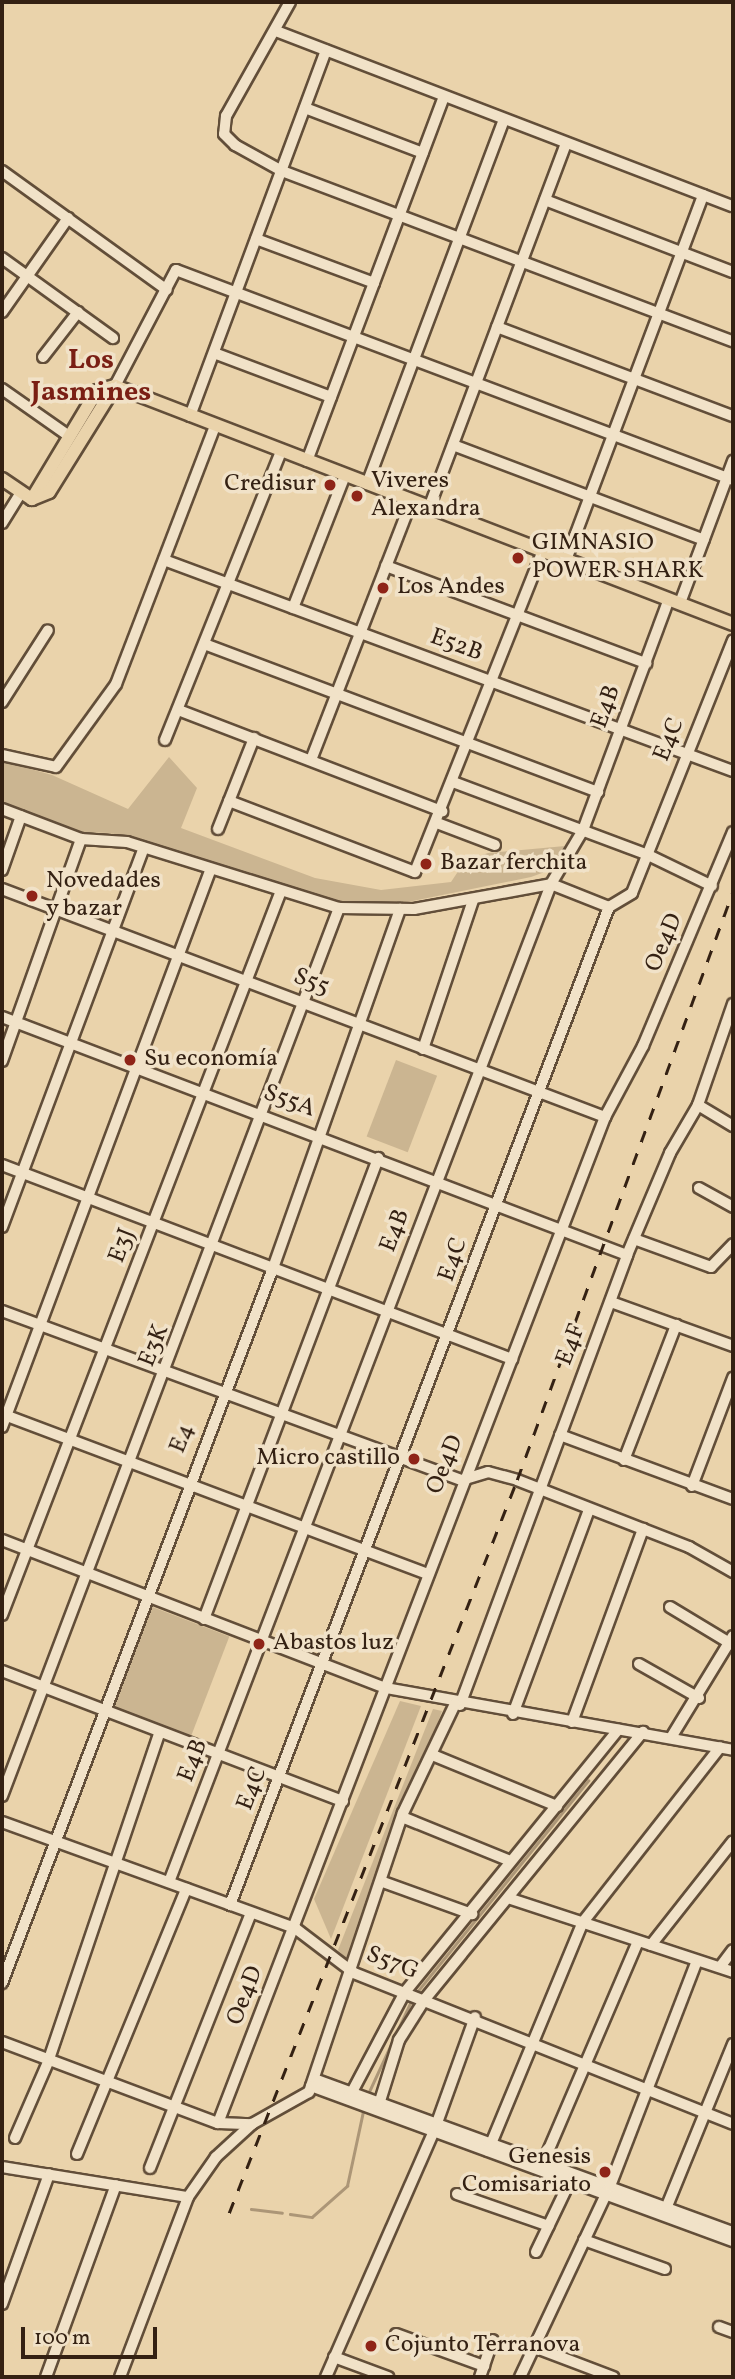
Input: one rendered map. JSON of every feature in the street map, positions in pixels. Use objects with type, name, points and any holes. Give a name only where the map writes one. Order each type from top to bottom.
[{"type":"main road","points":[[2,479],[27,496],[49,492],[115,386]]},
{"type":"main road","points":[[27,496],[97,391],[115,386],[733,624]]},
{"type":"street","points":[[290,2],[276,31],[231,104],[224,134],[282,171],[733,341]]},
{"type":"street","points":[[276,31],[733,206]]},
{"type":"street","points":[[190,416],[327,50]]},
{"type":"street","points":[[307,461],[444,97]]},
{"type":"street","points":[[305,108],[423,153]]},
{"type":"street","points":[[367,484],[504,120]]},
{"type":"street","points":[[429,508],[566,144]]},
{"type":"street","points":[[2,171],[167,290]]},
{"type":"street","points":[[566,560],[703,195]]},
{"type":"street","points":[[545,200],[733,272]]},
{"type":"street","points":[[2,312],[68,218]]},
{"type":"street","points":[[256,239],[374,283]]},
{"type":"street","points":[[2,258],[113,338]]},
{"type":"street","points":[[115,386],[176,270],[730,479]]},
{"type":"street","points":[[43,357],[78,312]]},
{"type":"street","points":[[497,327],[733,416]]},
{"type":"street","points":[[214,352],[331,397]]},
{"type":"street","points":[[2,388],[69,436]]},
{"type":"street","points":[[2,755],[51,769],[117,684],[215,426]]},
{"type":"street","points":[[453,445],[704,540]]},
{"type":"street","points":[[165,740],[181,711],[281,451]]},
{"type":"street","name":"E4B","points":[[169,1882],[482,1071],[551,884],[583,830],[646,663],[704,540],[730,479],[733,461]]},
{"type":"street","points":[[293,608],[345,475]]},
{"type":"street","points":[[2,523],[27,496]]},
{"type":"street","points":[[311,760],[411,502]]},
{"type":"street","points":[[229,801],[418,870],[543,551]]},
{"type":"street","name":"E52B","points":[[163,560],[733,772]]},
{"type":"street","points":[[386,566],[646,663]]},
{"type":"street","points":[[2,702],[48,630]]},
{"type":"street","name":"E4C","points":[[230,1905],[450,1335],[496,1204],[609,907],[632,893],[733,640]]},
{"type":"street","points":[[206,645],[597,792]]},
{"type":"street","points":[[181,711],[442,811]]},
{"type":"street","points":[[218,829],[254,738]]},
{"type":"street","points":[[453,782],[648,855],[712,886]]},
{"type":"street","points":[[2,809],[81,839],[144,848],[211,871],[339,908],[400,909],[473,900],[551,884],[609,907]]},
{"type":"street","points":[[2,870],[21,816]]},
{"type":"street","points":[[437,823],[495,845]]},
{"type":"street","name":"Oe4D","points":[[218,2123],[295,1928],[462,1480],[512,1359],[605,1117],[712,886],[733,832]]},
{"type":"street","points":[[2,1061],[81,839]]},
{"type":"street","points":[[2,1227],[73,1045],[144,848]]},
{"type":"street","points":[[2,1427],[4,1415],[211,871]]},
{"type":"street","name":"S55","points":[[2,889],[605,1117]]},
{"type":"street","name":"E3J","points":[[2,1615],[68,1438],[106,1351],[244,981],[281,891]]},
{"type":"street","points":[[423,1049],[473,900]]},
{"type":"street","name":"E3K","points":[[2,1796],[88,1573],[127,1461],[168,1372],[302,1002],[339,908]]},
{"type":"street","name":"E4","points":[[2,1983],[101,1708],[273,1268],[362,1025],[400,909]]},
{"type":"street","name":"E4F","points":[[313,2082],[354,1973],[402,1817],[435,1756],[458,1705],[627,1255],[670,1153],[698,1105],[733,1004]]},
{"type":"street","name":"S55A","points":[[2,1017],[321,1136],[627,1255]]},
{"type":"street","points":[[698,1105],[733,1126]]},
{"type":"street","points":[[204,1619],[243,1505],[331,1290],[378,1158]]},
{"type":"street","points":[[2,1165],[512,1359]]},
{"type":"street","points":[[699,1188],[733,1208]]},
{"type":"street","points":[[634,1240],[703,1266],[724,1260],[733,1244]]},
{"type":"street","points":[[611,1302],[733,1346]]},
{"type":"street","points":[[2,1311],[462,1480],[494,1473],[541,1489],[643,1529],[733,1572]]},
{"type":"street","points":[[624,1460],[676,1325]]},
{"type":"street","points":[[692,1486],[733,1378]]},
{"type":"street","points":[[4,1415],[427,1574]]},
{"type":"street","points":[[560,1435],[733,1499]]},
{"type":"street","points":[[513,1714],[589,1510]]},
{"type":"street","points":[[572,1721],[643,1529]]},
{"type":"street","points":[[2,1540],[386,1688],[458,1705],[672,1736],[733,1750]]},
{"type":"street","points":[[670,1607],[732,1641],[699,1698],[672,1736]]},
{"type":"street","points":[[639,1664],[699,1698]]},
{"type":"street","points":[[2,1671],[343,1801]]},
{"type":"street","points":[[352,2092],[405,1992],[472,1914],[508,1860],[558,1806],[618,1730]]},
{"type":"street","points":[[15,2138],[48,2062],[160,1732]]},
{"type":"street","points":[[380,2101],[399,2040],[425,1999],[511,1899],[643,1732]]},
{"type":"street","points":[[490,2146],[583,1922],[720,1747]]},
{"type":"street","points":[[435,1756],[558,1806]]},
{"type":"street","points":[[402,1817],[508,1860]]},
{"type":"street","name":"S57G","points":[[2,1822],[295,1928],[354,1973],[475,2017],[587,2066],[733,2124]]},
{"type":"street","points":[[652,1945],[733,1841]]},
{"type":"street","points":[[383,1882],[472,1914]]},
{"type":"street","points":[[77,2154],[186,1889]]},
{"type":"street","points":[[511,1899],[733,1972]]},
{"type":"street","points":[[150,2168],[251,1913]]},
{"type":"street","points":[[543,2163],[587,2066],[638,1941]]},
{"type":"street","points":[[720,1967],[733,1950]]},
{"type":"street","points":[[520,2377],[607,2190],[696,1961]]},
{"type":"street","points":[[326,2377],[435,2126],[475,2017]]},
{"type":"street","points":[[2,2042],[48,2062],[218,2123],[252,2124]]},
{"type":"street","points":[[667,2206],[708,2113],[733,2044]]},
{"type":"street","points":[[313,2082],[730,2235]]},
{"type":"street","points":[[120,2377],[188,2197],[216,2157],[252,2124],[313,2082],[380,2101],[435,2126]]},
{"type":"street","points":[[490,2146],[543,2163],[572,2177]]},
{"type":"street","points":[[2,2167],[188,2197]]},
{"type":"street","points":[[2,2304],[49,2174]]},
{"type":"street","points":[[536,2252],[572,2177]]},
{"type":"street","points":[[46,2377],[116,2185]]},
{"type":"street","points":[[607,2190],[667,2206],[730,2235]]},
{"type":"street","points":[[457,2194],[549,2226]]},
{"type":"street","points":[[730,2235],[733,2219]]},
{"type":"street","points":[[584,2240],[664,2269]]},
{"type":"street","points":[[719,2327],[733,2332]]},
{"type":"street","points":[[396,2334],[484,2366]]},
{"type":"street","points":[[480,2377],[493,2340]]},
{"type":"street","points":[[534,2347],[614,2377]]},
{"type":"street","points":[[334,2357],[388,2377]]},
{"type":"shaded area","points":[[169,757],[197,788],[181,828],[315,878],[381,890],[451,882],[465,861],[488,853],[565,846],[553,869],[531,877],[398,904],[337,902],[111,833],[78,832],[2,803],[2,761],[52,775],[128,809]]},
{"type":"shaded area","points":[[396,1060],[437,1076],[408,1152],[367,1137]]},
{"type":"shaded area","points":[[150,1606],[229,1636],[191,1736],[112,1706]]},
{"type":"shaded area","points":[[400,1701],[421,1706],[331,1939],[314,1899]]},
{"type":"shaded area","points":[[433,1709],[442,1711],[351,1965],[338,1950]]},
{"type":"waterway","points":[[417,1992],[588,1781]]},
{"type":"waterway","points":[[367,2096],[412,1999]]},
{"type":"waterway","points":[[290,2214],[312,2217],[347,2186],[364,2107]]},
{"type":"waterway","points":[[251,2209],[282,2213]]},
{"type":"railway","points":[[229,2213],[517,1480],[733,891]]},
{"type":"place","name":"Credisur","points":[[330,485]]},
{"type":"place","name":"Viveres Alexandra","points":[[357,496]]},
{"type":"place","name":"GIMNASIO POWER SHARK","points":[[518,558]]},
{"type":"place","name":"Los Andes","points":[[383,588]]},
{"type":"place","name":"Bazar ferchita","points":[[426,864]]},
{"type":"place","name":"Novedades y bazar","points":[[32,896]]},
{"type":"place","name":"Su economía","points":[[130,1060]]},
{"type":"place","name":"Micro castillo","points":[[414,1459]]},
{"type":"place","name":"Abastos luz","points":[[259,1644]]},
{"type":"place","name":"Genesis Comisariato","points":[[605,2172]]},
{"type":"place","name":"Cojunto Terranova","points":[[371,2346]]},
{"type":"district","name":"Los Jasmines","points":[[91,377]]}]
